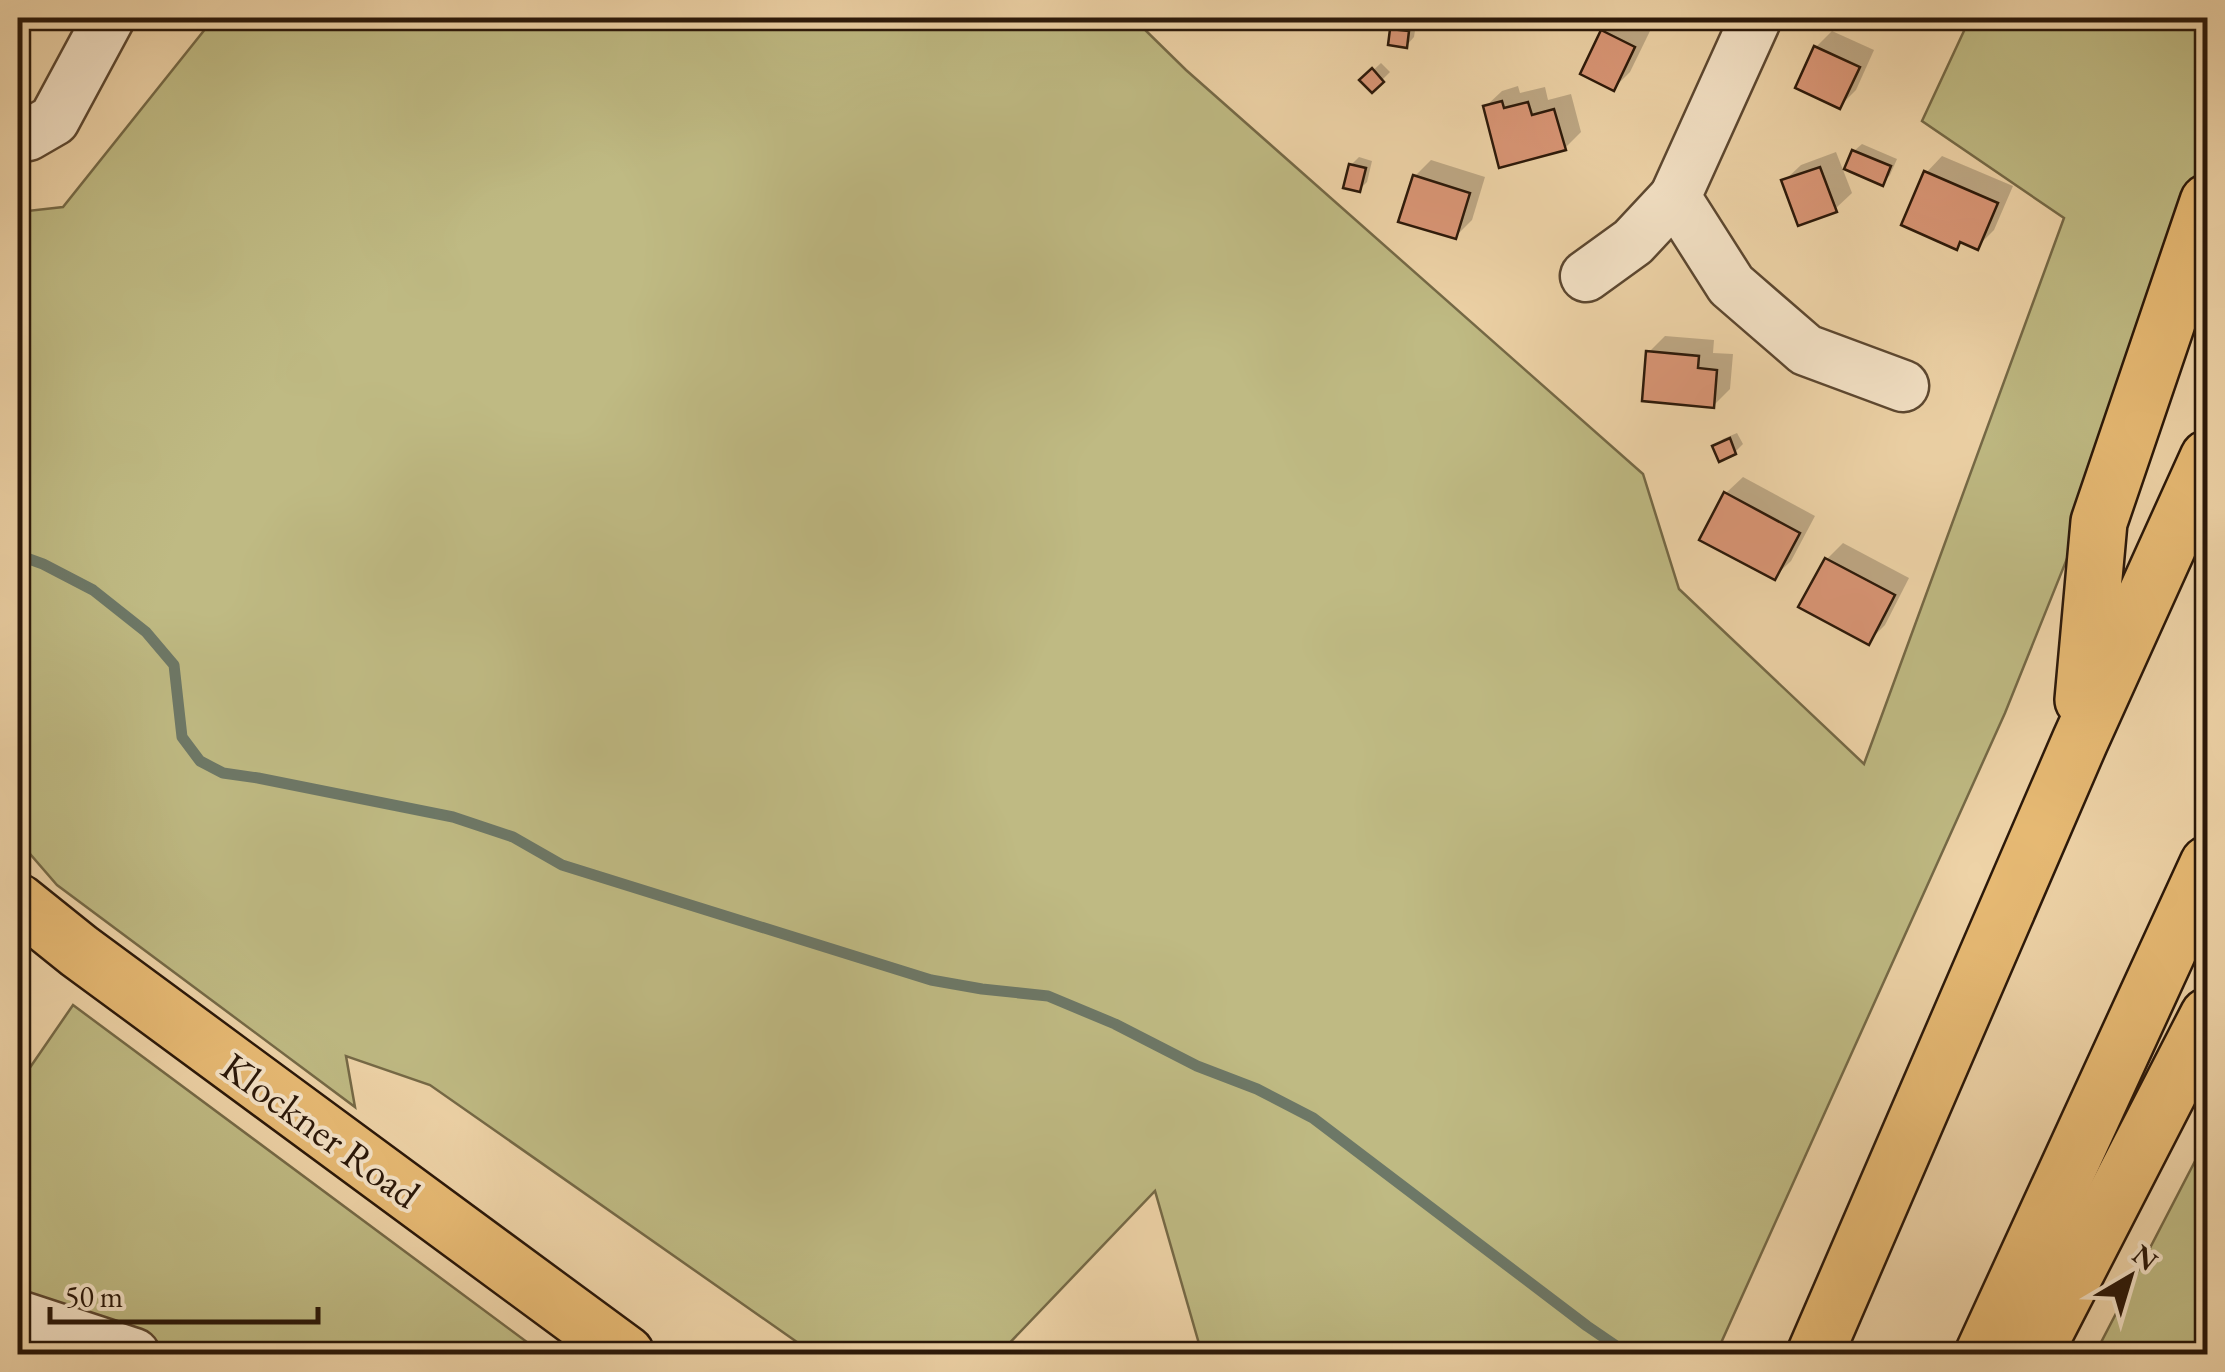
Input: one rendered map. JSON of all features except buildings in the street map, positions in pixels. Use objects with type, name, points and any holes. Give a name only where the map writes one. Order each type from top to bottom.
[{"type":"main road","points":[[2080,741],[2099,522],[2208,202]]},
{"type":"main road","points":[[2164,554],[2208,442]]},
{"type":"main road","points":[[1816,1354],[2080,741],[2208,458]]},
{"type":"main road","points":[[1984,1354],[2208,864]]},
{"type":"main road","name":"Klockner Road","points":[[18,902],[79,952],[626,1354]]},
{"type":"main road","points":[[2034,1354],[2040,1349],[2208,1016]]},
{"type":"street","points":[[18,137],[28,136],[54,120],[109,18]]},
{"type":"street","points":[[1586,276],[1633,242],[1675,198],[1756,18]]},
{"type":"street","points":[[1675,198],[1731,285],[1806,350],[1903,386]]},
{"type":"street","points":[[18,1316],[134,1354]]},
{"type":"shaded area","points":[[214,18],[1133,18],[1186,70],[1643,474],[1679,589],[1864,764],[2064,218],[1922,121],[1970,18],[2207,18],[2207,130],[2156,337],[2005,713],[1716,1354],[1202,1354],[1155,1191],[999,1354],[814,1354],[430,1085],[346,1056],[355,1107],[57,885],[18,840],[18,212],[63,207]]},
{"type":"shaded area","points":[[73,1005],[543,1354],[18,1354],[18,1085]]},
{"type":"shaded area","points":[[2207,1138],[2207,1354],[2095,1354]]},
{"type":"waterway","points":[[18,555],[93,590],[146,632],[174,665],[182,737],[200,761],[223,773],[453,817],[513,837],[562,865],[931,980],[1048,996],[1313,1118],[1628,1354]]}]
